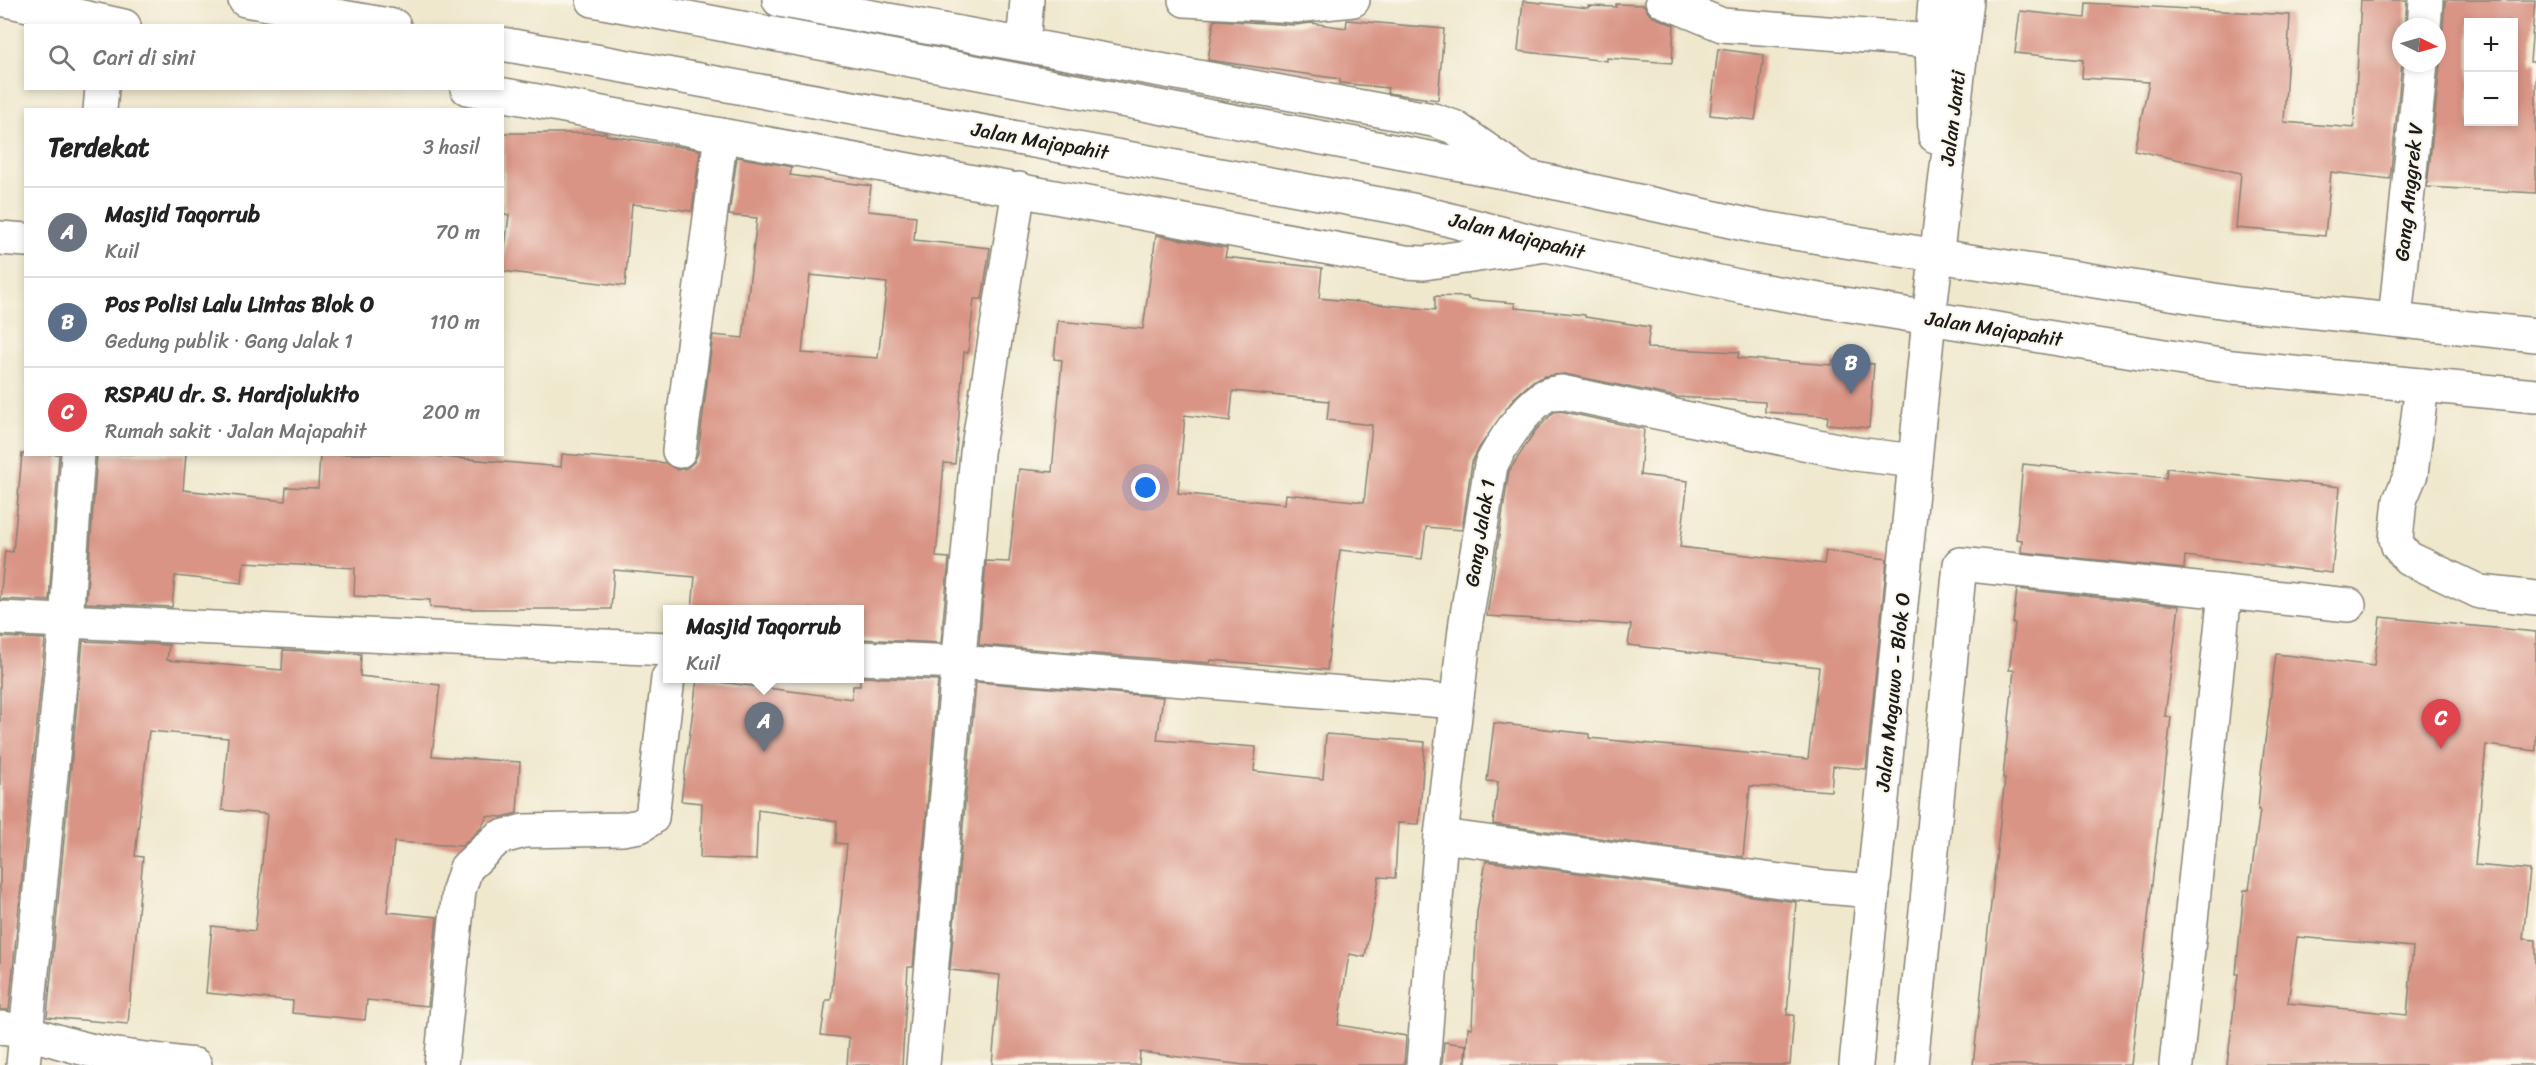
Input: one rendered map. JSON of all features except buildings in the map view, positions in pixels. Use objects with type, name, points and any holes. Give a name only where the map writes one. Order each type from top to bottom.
[{"type":"main road","points":[[5,0],[53,5],[111,24]]},
{"type":"main road","points":[[245,0],[383,24]]},
{"type":"main road","points":[[593,0],[1524,176],[1743,224],[1938,246],[2239,304],[2536,335]]},
{"type":"main road","points":[[779,0],[1433,120],[1454,127],[1524,176]]},
{"type":"main road","points":[[1023,44],[1027,0]]},
{"type":"main road","points":[[1185,0],[1296,6],[1353,0]]},
{"type":"main road","points":[[1662,0],[1722,25],[1932,41]]},
{"type":"main road","name":"Jalan Janti","points":[[1935,0],[1932,41],[1938,246]]},
{"type":"main road","name":"Jalan Janti","points":[[1929,318],[1967,0]]},
{"type":"main road","points":[[2425,18],[2426,0]]},
{"type":"main road","name":"Jalan Majapahit","points":[[504,44],[1412,210],[1546,245],[1747,288],[2232,366],[2536,396]]},
{"type":"main road","name":"Gang Anggrek V","points":[[2395,320],[2420,72]]},
{"type":"main road","points":[[100,108],[102,90]]},
{"type":"main road","points":[[478,90],[1405,262],[1424,263],[1546,245]]},
{"type":"main road","points":[[679,451],[721,135]]},
{"type":"main road","points":[[923,1065],[977,453],[1019,189]]},
{"type":"main road","points":[[0,238],[24,240]]},
{"type":"main road","name":"Jalan Maguwo - Blok O","points":[[1856,1065],[1929,318]]},
{"type":"main road","points":[[2422,385],[2411,474],[2400,500],[2397,539],[2402,553],[2480,592],[2536,598]]},
{"type":"main road","name":"Gang Jalak 1","points":[[1423,1065],[1441,836],[1466,621],[1491,465],[1499,448],[1510,434],[1545,395],[1561,392],[1856,454],[1915,461]]},
{"type":"main road","points":[[23,1065],[13,1029],[66,621],[78,456]]},
{"type":"main road","points":[[1911,1065],[1960,564],[2349,605]]},
{"type":"main road","points":[[2176,1065],[2224,592]]},
{"type":"main road","points":[[0,618],[663,650]]},
{"type":"main road","points":[[864,658],[958,662],[1456,702]]},
{"type":"main road","points":[[441,1065],[459,890],[466,868],[498,838],[524,831],[622,829],[640,826],[652,818],[667,683]]},
{"type":"main road","points":[[1441,836],[1826,887],[1873,891]]},
{"type":"main road","points":[[13,1029],[98,1052],[195,1065]]},
{"type":"place","name":"Pos Polisi Lalu Lintas Blok O","points":[[1851,394]]},
{"type":"place","name":"RSPAU dr. S. Hardjolukito","points":[[2441,749]]},
{"type":"place","name":"Masjid Taqorrub","points":[[764,752]]}]
